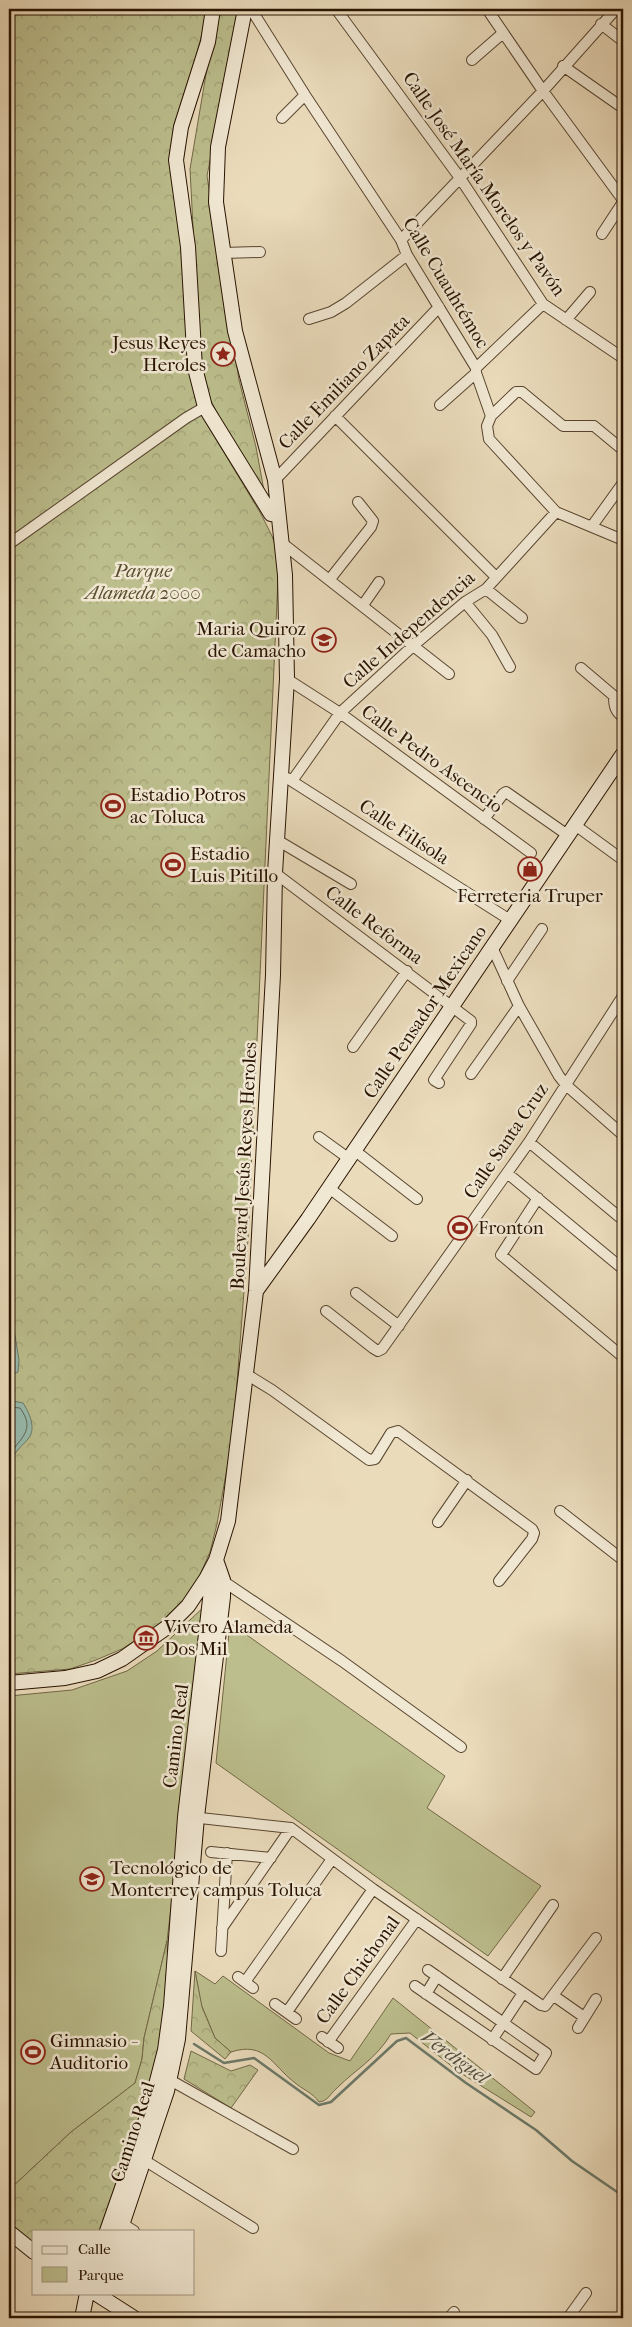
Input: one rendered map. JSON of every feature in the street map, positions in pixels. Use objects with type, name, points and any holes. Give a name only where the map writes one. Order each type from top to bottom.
[{"type":"main road","points":[[212,9],[208,42],[181,127],[176,160],[188,247],[195,368],[204,407],[270,514],[278,515]]},
{"type":"main road","name":"Boulevard Jesús Reyes Heroles","points":[[9,1683],[65,1678],[96,1670],[122,1659],[166,1628],[188,1606],[216,1560],[228,1521],[256,1291],[273,975],[275,873],[277,840],[286,777],[285,576],[275,480],[235,332],[216,202],[217,156],[245,9]]},
{"type":"main road","name":"Calle Pensador Mexicano","points":[[256,1291],[329,1188],[623,754]]},
{"type":"main road","name":"Camino Real","points":[[126,2228],[155,2110],[171,2006],[218,1579],[216,1560]]},
{"type":"main road","name":"Camino Real","points":[[108,2230],[155,2110],[170,2080],[181,2010],[191,1817]]},
{"type":"main road","points":[[9,2232],[32,2250]]},
{"type":"main road","points":[[82,2318],[91,2296],[134,2318]]},
{"type":"street","name":"Calle Cuauhtémoc","points":[[251,9],[305,95],[401,240],[407,255],[476,370],[491,416],[487,426],[489,439],[556,512],[623,540]]},
{"type":"street","name":"Calle José María Morelos y Pavón","points":[[336,9],[460,178],[543,304],[623,358]]},
{"type":"street","points":[[487,9],[543,91],[623,201],[602,234]]},
{"type":"street","points":[[401,240],[543,91],[563,66],[616,9]]},
{"type":"street","points":[[601,24],[623,41]]},
{"type":"street","points":[[472,60],[503,33]]},
{"type":"street","points":[[563,66],[623,108]]},
{"type":"street","points":[[282,118],[305,95]]},
{"type":"street","points":[[223,253],[260,252]]},
{"type":"street","points":[[309,319],[339,308],[407,255]]},
{"type":"street","points":[[566,320],[590,292]]},
{"type":"street","points":[[440,405],[543,304]]},
{"type":"street","name":"Calle Emiliano Zapata","points":[[275,480],[439,307]]},
{"type":"street","points":[[491,416],[518,391],[524,393],[559,424],[567,427],[594,426],[623,450]]},
{"type":"street","points":[[9,544],[204,407]]},
{"type":"street","points":[[336,416],[496,577]]},
{"type":"street","points":[[592,526],[623,484]]},
{"type":"street","points":[[330,579],[373,524],[373,521],[358,502]]},
{"type":"street","name":"Calle Independencia","points":[[286,777],[340,713],[414,645],[465,602],[486,589],[556,512]]},
{"type":"street","points":[[282,543],[450,674]]},
{"type":"street","points":[[363,605],[379,582]]},
{"type":"street","points":[[486,589],[522,618]]},
{"type":"street","points":[[465,602],[492,635],[510,667]]},
{"type":"street","points":[[581,668],[614,696],[614,706],[623,717]]},
{"type":"street","name":"Calle Pedro Ascencio","points":[[287,679],[340,713],[531,853]]},
{"type":"street","name":"Calle Filísola","points":[[286,777],[510,920]]},
{"type":"street","points":[[484,819],[506,792],[623,860]]},
{"type":"street","points":[[277,840],[351,884]]},
{"type":"street","name":"Calle Reforma","points":[[275,873],[407,971],[451,1007],[471,1020],[472,1024],[436,1082]]},
{"type":"street","points":[[507,981],[542,929]]},
{"type":"street","points":[[492,947],[519,1006],[566,1085],[623,1135]]},
{"type":"street","points":[[353,1047],[407,971]]},
{"type":"street","name":"Calle Santa Cruz","points":[[326,1311],[378,1351],[382,1349],[507,1173],[623,996]]},
{"type":"street","points":[[471,1074],[519,1006]]},
{"type":"street","points":[[319,1137],[351,1154],[417,1199]]},
{"type":"street","points":[[528,1142],[623,1220]]},
{"type":"street","points":[[507,1173],[623,1270]]},
{"type":"street","points":[[329,1188],[392,1236]]},
{"type":"street","points":[[538,1198],[502,1255],[623,1357]]},
{"type":"street","points":[[356,1293],[399,1326]]},
{"type":"street","points":[[246,1374],[272,1390],[366,1459],[372,1461],[375,1459],[391,1434],[396,1430],[532,1529],[534,1533],[499,1581]]},
{"type":"street","points":[[438,1522],[467,1480]]},
{"type":"street","points":[[560,1511],[623,1560]]},
{"type":"street","points":[[218,1579],[461,1747]]},
{"type":"street","points":[[191,1817],[291,1828],[373,1889],[523,1993],[545,2006],[596,1938]]},
{"type":"street","points":[[222,1928],[291,1828]]},
{"type":"street","points":[[211,1852],[271,1858]]},
{"type":"street","points":[[221,1951],[227,1853]]},
{"type":"street","points":[[246,1983],[332,1859]]},
{"type":"street","points":[[287,2012],[373,1889]]},
{"type":"street","points":[[502,1978],[553,1905]]},
{"type":"street","name":"Calle Chichonal","points":[[338,2048],[325,2039],[417,1919]]},
{"type":"street","points":[[415,1986],[426,1994],[533,2069],[536,2069],[545,2057],[546,2053],[433,1973],[426,1994]]},
{"type":"street","points":[[492,2040],[523,1993]]},
{"type":"street","points":[[554,1996],[584,2017]]},
{"type":"street","points":[[578,2028],[596,2000]]},
{"type":"street","points":[[276,2004],[296,2019]]},
{"type":"street","points":[[170,2080],[293,2149]]},
{"type":"street","points":[[144,2160],[253,2228]]},
{"type":"street","points":[[568,2318],[586,2293]]},
{"type":"green space","name":"Parque Alameda 2000","points":[[9,9],[206,9],[203,30],[171,150],[188,270],[189,361],[205,421],[261,514],[272,536],[279,557],[248,1239],[233,1435],[217,1524],[210,1552],[199,1577],[184,1599],[156,1627],[122,1649],[70,1669],[9,1674]]},
{"type":"green space","points":[[217,9],[239,9],[207,176],[239,380],[256,447],[265,496],[233,444],[208,395],[199,343],[190,169]]},
{"type":"green space","name":"Tecnológico de Monterrey campus Toluca","points":[[207,1604],[167,1941],[144,2038],[142,2059],[135,2083],[71,2132],[9,2190],[9,1696],[72,1690],[127,1671],[157,1651]]},
{"type":"green space","name":"Tecnológico de Monterrey campus Toluca","points":[[230,1623],[445,1776],[427,1808],[541,1886],[488,1956],[216,1763]]},
{"type":"green space","points":[[167,1941],[168,1979],[158,2052],[138,2125],[101,2230],[32,2230],[32,2242],[18,2231],[11,2221],[9,2190],[71,2132],[135,2083],[142,2059],[144,2038]]},
{"type":"green space","points":[[195,1971],[215,1984],[223,1976],[329,2053],[350,2061],[393,1998],[535,2112],[531,2117],[459,2072],[410,2033],[391,2034],[379,2051],[344,2081],[327,2099],[319,2102],[297,2085],[267,2056],[260,2052],[243,2049],[231,2052],[215,2038],[201,2004]]},
{"type":"green space","points":[[195,1971],[202,2007],[215,2038],[231,2052],[225,2059],[191,2031]]},
{"type":"green space","points":[[191,2051],[231,2071],[250,2065],[258,2070],[231,2108],[184,2079]]},
{"type":"water","points":[[9,1298],[19,1360],[18,1372],[9,1376]]},
{"type":"water","points":[[9,1402],[23,1403],[30,1416],[32,1430],[31,1435],[14,1455],[12,1473],[9,1480]]},
{"type":"waterway","name":"Verdiguel","points":[[194,2044],[224,2063],[254,2058],[319,2105],[331,2102],[397,2041],[406,2038],[466,2083],[536,2130],[572,2161],[623,2196]]},
{"type":"place","name":"Jesus Reyes Heroles","points":[[223,354]]},
{"type":"place","name":"Maria Quiroz de Camacho","points":[[324,640]]},
{"type":"place","name":"Estadio Potros ac Toluca","points":[[113,806]]},
{"type":"place","name":"Estadio Luis Pitillo","points":[[173,865]]},
{"type":"place","name":"Ferreteria Truper","points":[[530,869]]},
{"type":"place","name":"Fronton","points":[[460,1228]]},
{"type":"place","name":"Vivero Alameda Dos Mil","points":[[146,1638]]},
{"type":"place","name":"Tecnológico de Monterrey campus Toluca","points":[[92,1879]]},
{"type":"place","name":"Gimnasio - Auditorio","points":[[33,2052]]}]
